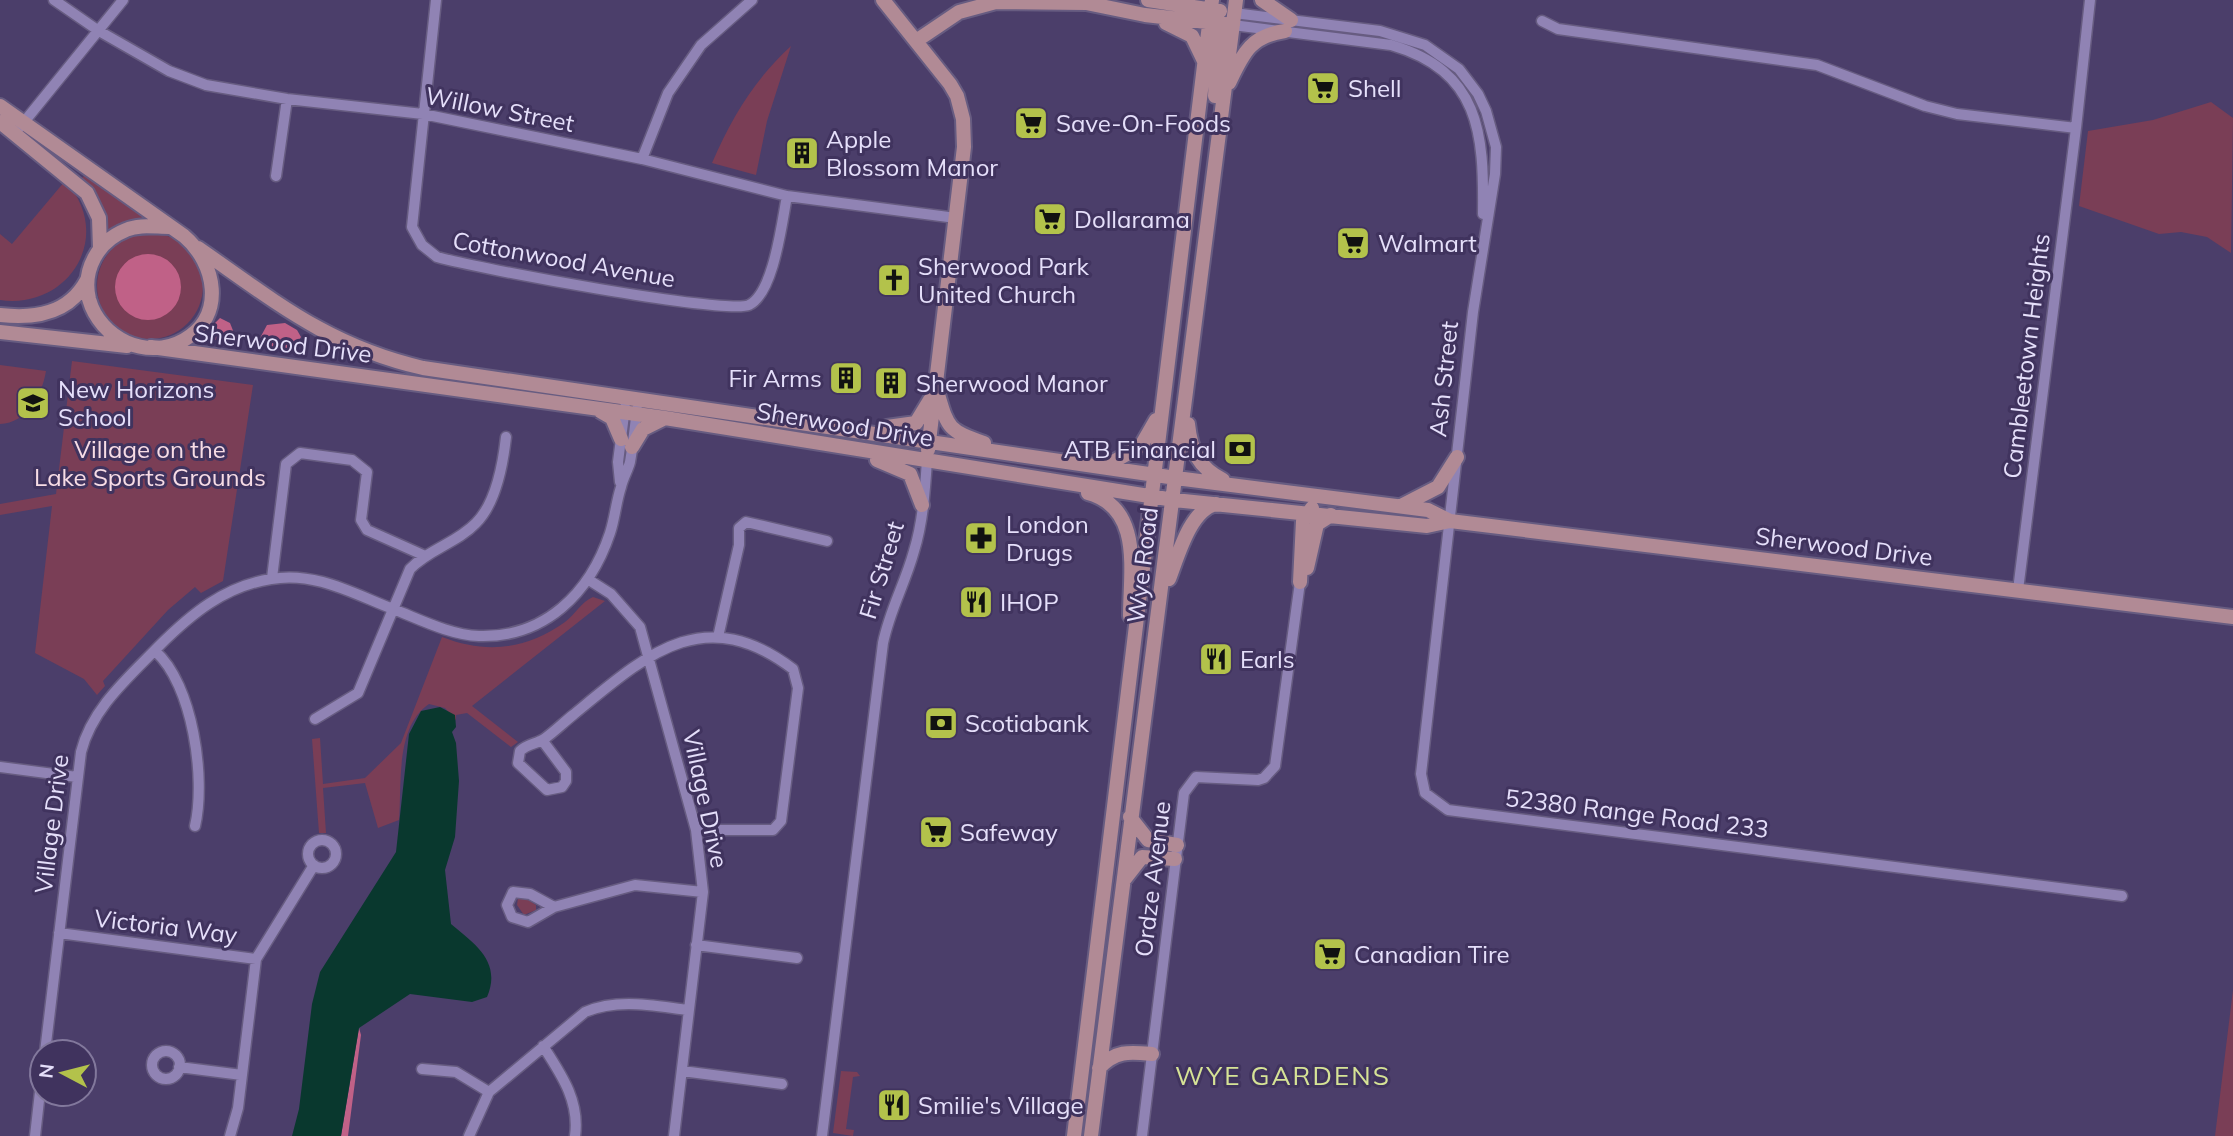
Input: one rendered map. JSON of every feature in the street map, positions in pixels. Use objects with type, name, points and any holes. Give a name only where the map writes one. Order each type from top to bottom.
[{"type":"main road","name":"Fir Street","points":[[883,0],[957,96],[963,119],[964,147],[927,460]]},
{"type":"main road","name":"Ash Street","points":[[1148,0],[1176,2],[1222,13]]},
{"type":"main road","points":[[1224,94],[1251,46],[1266,34],[1288,26],[1262,0]]},
{"type":"main road","name":"Ash Street","points":[[916,41],[959,12],[976,6],[1017,1],[1092,1],[1122,6],[1145,15],[1222,13]]},
{"type":"main road","points":[[1216,166],[1210,154],[1222,13]]},
{"type":"main road","name":"Wye Road","points":[[1074,1136],[1153,496],[1153,474],[1206,66],[1222,13]]},
{"type":"main road","name":"Wye Road","points":[[1091,1136],[1216,166],[1224,94],[1222,13]]},
{"type":"main road","points":[[1145,15],[1180,27],[1192,36],[1206,66]]},
{"type":"main road","points":[[0,106],[19,128],[87,193],[99,218],[100,248],[80,292],[56,310],[41,316],[0,315]]},
{"type":"main road","points":[[0,122],[19,128],[198,248],[211,276],[206,315],[184,340],[151,347],[0,332]]},
{"type":"main road","points":[[100,248],[126,230],[169,227]]},
{"type":"main road","name":"Sherwood Drive","points":[[198,248],[324,334],[382,357],[423,368],[633,396],[1176,478],[1428,510],[1450,521]]},
{"type":"main road","points":[[87,280],[92,308],[98,320],[114,336],[133,346]]},
{"type":"main road","name":"Sherwood Drive","points":[[151,347],[665,418],[1174,500],[1427,526],[1450,521],[2233,617]]},
{"type":"main road","points":[[854,429],[907,426],[916,423],[936,386]]},
{"type":"main road","points":[[936,386],[944,418],[953,432],[1007,452]]},
{"type":"main road","points":[[1186,403],[1189,436],[1199,464],[1230,484]]},
{"type":"main road","points":[[596,409],[612,418],[626,443],[643,429],[665,418]]},
{"type":"main road","points":[[1104,467],[1141,446],[1161,410]]},
{"type":"main road","points":[[826,445],[907,471],[915,482],[922,505]]},
{"type":"main road","points":[[1401,506],[1438,487],[1457,457]]},
{"type":"main road","points":[[1016,473],[1044,484],[1104,497],[1122,516],[1130,548],[1129,686]]},
{"type":"main road","points":[[1300,582],[1303,521],[1308,512],[1314,507],[1358,509],[1371,502]]},
{"type":"main road","points":[[1162,597],[1190,530],[1208,506],[1218,503]]},
{"type":"main road","points":[[1300,582],[1307,568],[1317,524],[1331,515]]},
{"type":"main road","points":[[1130,817],[1148,840],[1176,852]]},
{"type":"main road","points":[[1122,884],[1142,857],[1176,852]]},
{"type":"main road","points":[[1099,1068],[1108,1058],[1120,1052],[1152,1054]]},
{"type":"street","name":"Willow Street","points":[[54,0],[99,32],[181,76],[206,85],[287,99],[423,114],[642,159],[787,196],[956,218]]},
{"type":"street","points":[[19,128],[123,0]]},
{"type":"street","name":"Cottonwood Avenue","points":[[436,0],[412,228],[422,245],[436,257],[674,300],[732,307],[750,304],[767,287],[787,196]]},
{"type":"street","points":[[642,159],[668,93],[701,45],[752,0]]},
{"type":"street","name":"Cambleetown Heights","points":[[2018,590],[2090,0]]},
{"type":"street","name":"Ash Street","points":[[1222,13],[1288,26],[1380,30],[1404,37],[1443,55],[1459,69],[1486,111],[1496,147],[1495,174],[1483,242],[1450,521]]},
{"type":"street","points":[[1542,21],[1558,29],[1817,65],[1925,106],[1957,114],[2076,128]]},
{"type":"street","points":[[276,176],[287,99]]},
{"type":"street","name":"Village Drive","points":[[47,1038],[83,744],[100,712],[155,651],[185,621],[210,602],[250,584],[272,578],[325,582],[458,633],[502,635],[524,631],[546,620],[569,603],[589,580],[610,533],[629,464],[626,443],[633,396]]},
{"type":"street","points":[[316,719],[358,693],[402,582],[424,555],[477,523],[495,490],[506,437]]},
{"type":"street","points":[[272,578],[286,464],[300,453],[352,460],[367,472],[361,520],[367,530],[424,555]]},
{"type":"street","name":"Fir Street","points":[[822,1136],[883,643],[893,602],[915,550],[927,460]]},
{"type":"street","name":"52380 Range Road 233","points":[[1450,521],[1421,774],[1425,793],[1448,810],[2122,895]]},
{"type":"street","points":[[718,637],[739,545],[739,528],[746,522],[827,541]]},
{"type":"street","name":"Village Drive","points":[[589,580],[611,594],[640,627],[696,830],[703,892],[674,1136]]},
{"type":"street","name":"Ordze Avenue","points":[[1142,1136],[1184,793],[1191,779],[1210,775],[1258,780],[1264,778],[1275,766],[1300,582]]},
{"type":"street","points":[[542,740],[566,772],[566,781],[555,789],[547,790],[518,763],[520,751],[542,740],[626,672],[651,659],[671,644],[692,638],[718,637],[758,645],[774,654],[793,669],[797,688],[781,821],[774,830],[696,830]]},
{"type":"street","points":[[155,651],[168,663],[183,691],[201,796],[195,826]]},
{"type":"street","points":[[0,768],[77,778]]},
{"type":"street","points":[[256,959],[314,865]]},
{"type":"street","points":[[554,907],[635,885],[703,892]]},
{"type":"street","name":"Victoria Way","points":[[59,933],[256,959],[238,1108],[230,1136]]},
{"type":"street","points":[[696,945],[797,958]]},
{"type":"street","points":[[469,1136],[489,1092],[574,1019],[602,1005],[622,1003],[689,1010]]},
{"type":"street","points":[[543,1046],[569,1089],[577,1122],[575,1136]]},
{"type":"street","points":[[179,1067],[242,1075]]},
{"type":"street","points":[[422,1069],[456,1072],[489,1092]]},
{"type":"street","points":[[682,1071],[782,1084]]},
{"type":"street","points":[[34,1136],[38,1108]]},
{"type":"green space","points":[[791,46],[767,121],[756,175],[712,163],[745,100],[766,72]]},
{"type":"green space","points":[[2211,102],[2233,118],[2231,253],[2207,237],[2181,232],[2159,234],[2079,206],[2088,131],[2153,120]]},
{"type":"green space","points":[[86,174],[143,218],[107,231],[100,202],[82,178]]},
{"type":"green space","points":[[65,181],[79,202],[86,223],[85,245],[77,264],[65,281],[47,293],[25,300],[0,300],[0,234],[12,244]]},
{"type":"green space","points":[[150,233],[170,237],[187,249],[199,266],[203,286],[199,306],[187,323],[170,335],[150,339],[130,335],[113,323],[101,306],[97,286],[101,266],[113,249],[130,237]]},
{"type":"green space","name":"Village on the Lake Sports Grounds","points":[[72,361],[253,385],[223,581],[201,593],[195,587],[168,610],[103,681],[105,686],[97,695],[84,679],[35,653],[52,506],[0,515],[0,504],[56,494]]},
{"type":"green space","points":[[0,365],[46,371],[32,406],[18,419],[0,424]]},
{"type":"green space","points":[[593,597],[605,601],[472,706],[518,742],[511,747],[467,713],[456,715],[456,720],[445,708],[429,704],[418,714],[405,741],[399,820],[378,828],[365,783],[323,788],[326,833],[319,833],[312,739],[320,738],[323,784],[365,778],[401,743],[442,637],[474,646],[521,644],[536,639],[565,622]]},
{"type":"green space","points":[[522,896],[536,905],[536,910],[524,915],[517,905],[518,898]]},
{"type":"green space","points":[[2233,990],[2233,1136],[2215,1136]]},
{"type":"green space","points":[[841,1071],[857,1072],[860,1076],[853,1077],[846,1129],[854,1130],[853,1136],[833,1133]]},
{"type":"shaded area","points":[[148,254],[161,257],[171,264],[178,274],[181,287],[178,300],[171,310],[161,317],[148,320],[135,317],[125,310],[118,300],[115,287],[118,274],[125,264],[135,257]]},
{"type":"shaded area","points":[[220,318],[230,323],[238,343],[209,339],[211,327]]},
{"type":"shaded area","points":[[285,323],[297,330],[301,337],[291,353],[275,350],[260,338],[267,325]]},
{"type":"shaded area","points":[[440,707],[455,715],[456,727],[452,732],[456,743],[459,781],[455,837],[445,870],[451,924],[477,947],[489,964],[491,985],[487,997],[472,1002],[410,994],[359,1028],[341,1136],[292,1136],[299,1109],[312,1004],[320,972],[396,852],[409,734],[421,711]]},
{"type":"shaded area","points":[[359,1028],[361,1035],[348,1136],[341,1136]]},
{"type":"place","name":"Shell","points":[[1323,88]]},
{"type":"place","name":"Save-On-Foods","points":[[1031,123]]},
{"type":"place","name":"Apple Blossom Manor","points":[[802,153]]},
{"type":"place","name":"Dollarama","points":[[1050,219]]},
{"type":"place","name":"Walmart","points":[[1353,243]]},
{"type":"place","name":"Sherwood Park United Church","points":[[894,280]]},
{"type":"place","name":"Fir Arms","points":[[846,378]]},
{"type":"place","name":"Sherwood Manor","points":[[891,383]]},
{"type":"place","name":"New Horizons School","points":[[33,403]]},
{"type":"place","name":"ATB Financial","points":[[1240,449]]},
{"type":"place","name":"London Drugs","points":[[981,538]]},
{"type":"place","name":"IHOP","points":[[976,602]]},
{"type":"place","name":"Earls","points":[[1216,659]]},
{"type":"place","name":"Scotiabank","points":[[941,723]]},
{"type":"place","name":"Safeway","points":[[936,832]]},
{"type":"place","name":"Canadian Tire","points":[[1330,954]]},
{"type":"place","name":"Smilie's Village","points":[[894,1105]]},
{"type":"district","name":"WYE GARDENS","points":[[1283,1075]]}]
